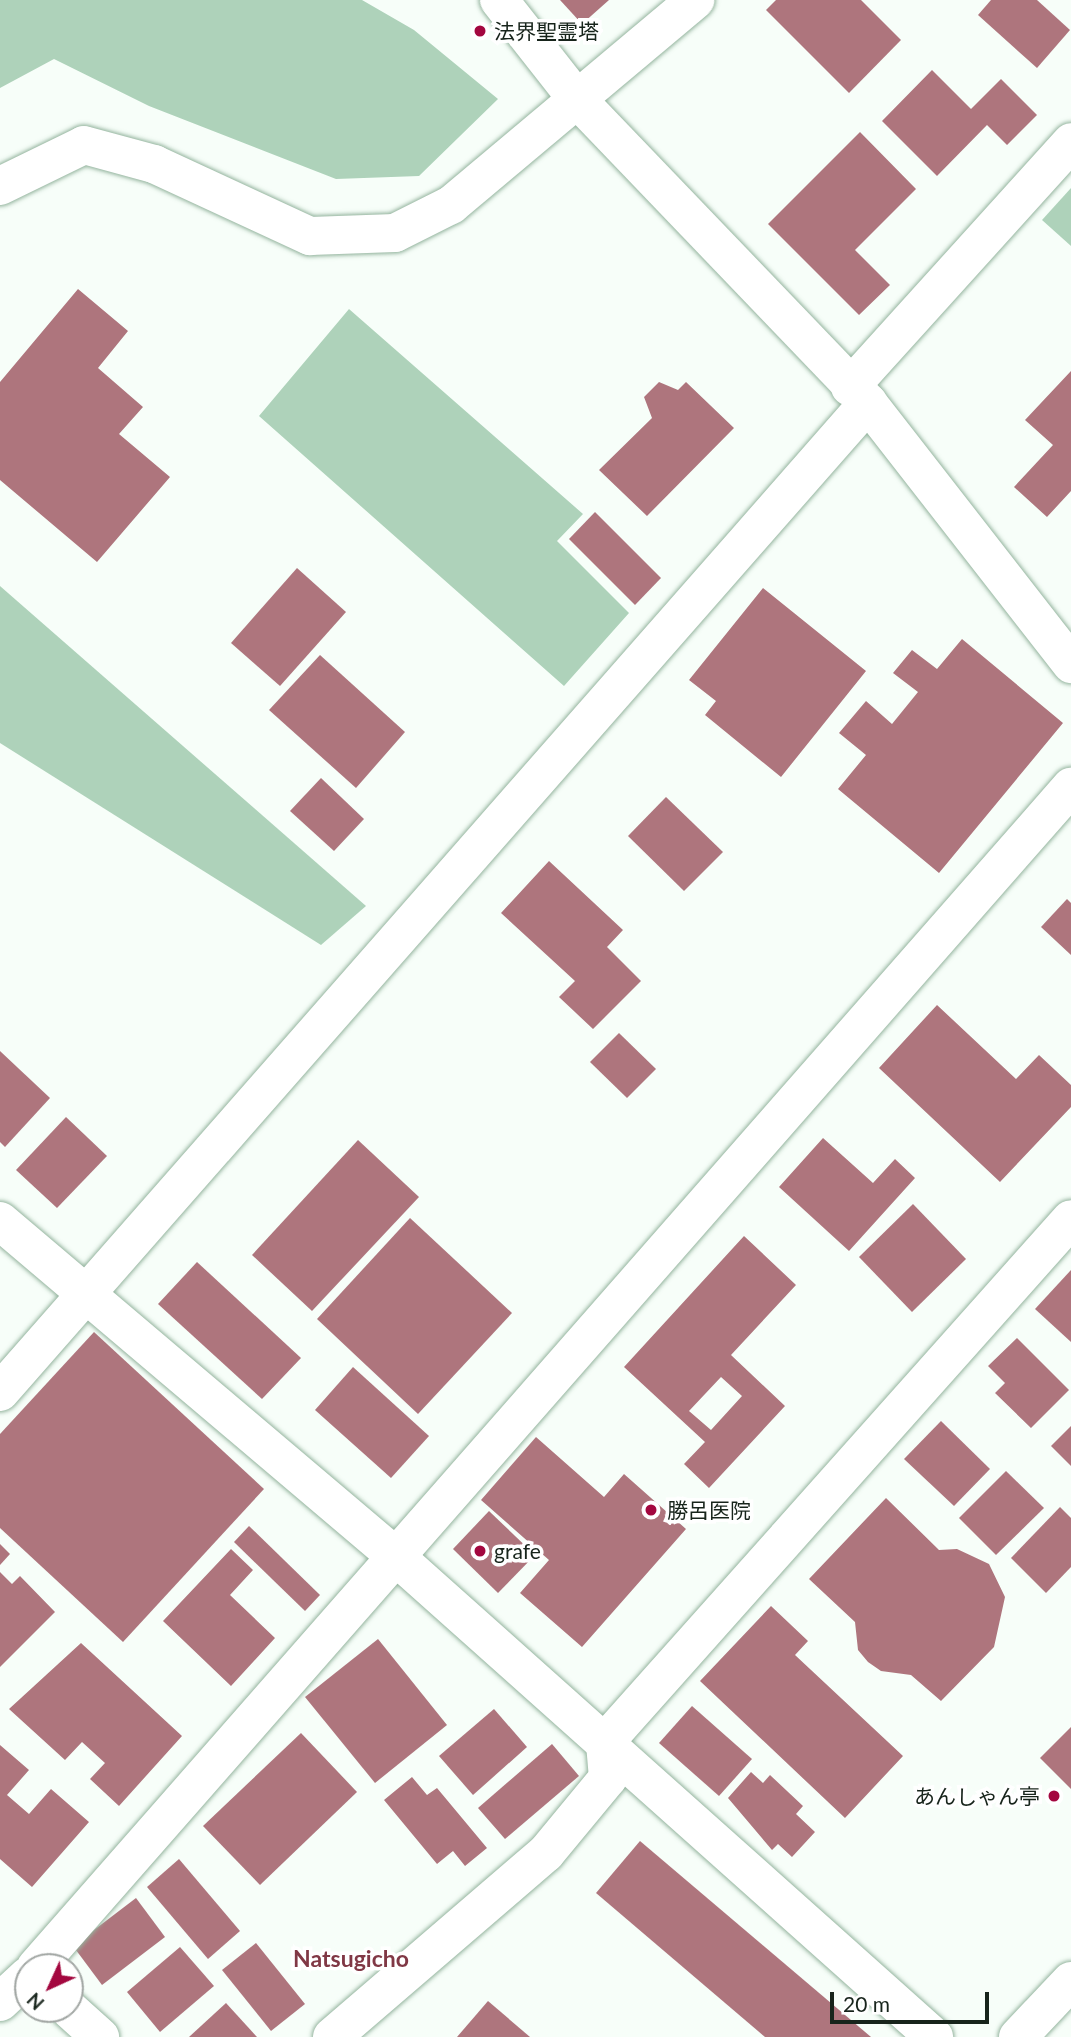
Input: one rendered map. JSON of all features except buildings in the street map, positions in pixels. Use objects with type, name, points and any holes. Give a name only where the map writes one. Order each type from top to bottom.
[{"type":"street","points":[[499,0],[576,97],[859,395],[1071,664]]},
{"type":"street","points":[[0,186],[84,145],[154,164],[310,236],[395,233],[451,205],[576,97],[695,0]]},
{"type":"street","points":[[0,1392],[86,1296],[859,395],[1071,142]]},
{"type":"street","points":[[48,1953],[394,1555],[1071,787]]},
{"type":"street","points":[[332,2037],[546,1853],[608,1778],[605,1742],[1071,1219]]},
{"type":"street","points":[[0,1221],[394,1555],[934,2037]]},
{"type":"street","points":[[1018,2037],[1071,1981]]},
{"type":"street","points":[[0,2002],[14,1989]]},
{"type":"street","points":[[84,2023],[100,2037]]},
{"type":"green space","points":[[0,0],[362,0],[414,30],[498,99],[419,176],[336,179],[149,106],[54,59],[0,88]]},
{"type":"green space","points":[[1071,188],[1071,246],[1042,220]]},
{"type":"green space","points":[[349,309],[583,514],[557,541],[629,613],[564,686],[259,416]]},
{"type":"green space","points":[[0,586],[366,906],[321,945],[0,743]]},
{"type":"place","name":"法界聖霊塔","points":[[480,31]]},
{"type":"place","name":"勝呂医院","points":[[651,1510]]},
{"type":"place","name":"grafe","points":[[480,1551]]},
{"type":"place","name":"あんしゃん亭","points":[[1054,1796]]},
{"type":"district","name":"Natsugicho","points":[[351,1958]]}]
